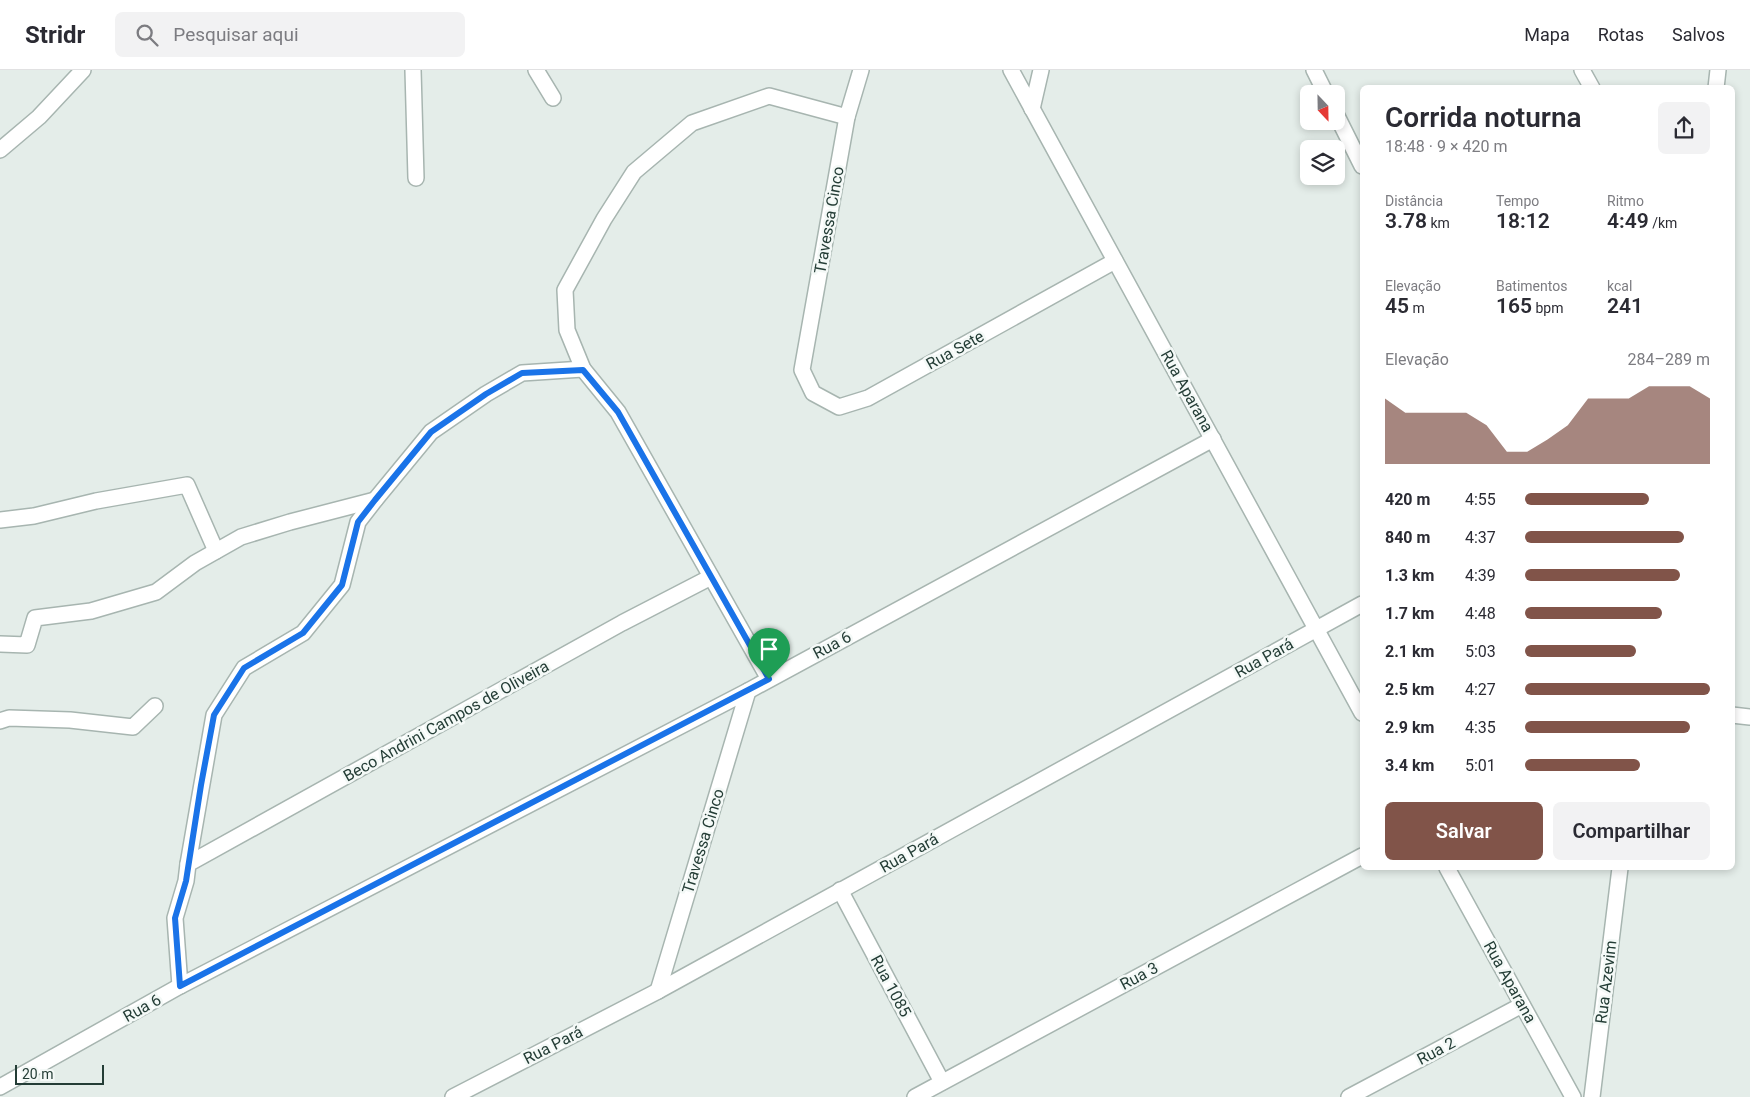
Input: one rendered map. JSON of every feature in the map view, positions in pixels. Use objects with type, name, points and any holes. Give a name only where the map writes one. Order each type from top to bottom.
[{"type":"street","points":[[0,150],[39,117],[83,70]]},
{"type":"street","points":[[413,70],[416,178]]},
{"type":"street","points":[[536,70],[553,98]]},
{"type":"street","name":"Travessa Cinco","points":[[802,370],[846,117],[861,70]]},
{"type":"street","name":"Rua Aparana","points":[[1011,70],[1360,709]]},
{"type":"street","points":[[1032,109],[1041,70]]},
{"type":"street","points":[[1314,70],[1322,85]]},
{"type":"street","points":[[1582,70],[1590,85]]},
{"type":"street","points":[[1716,85],[1718,70]]},
{"type":"street","points":[[769,679],[618,412],[583,370],[567,330],[565,290],[604,219],[634,172],[692,123],[769,96],[846,117]]},
{"type":"street","points":[[1344,130],[1360,162]]},
{"type":"street","name":"Rua Sete","points":[[802,370],[813,393],[839,407],[868,398],[1115,261]]},
{"type":"street","points":[[180,986],[175,918],[186,881],[214,715],[244,668],[303,633],[342,585],[358,522],[431,432],[486,394],[522,373],[583,370]]},
{"type":"street","name":"Rua 6","points":[[0,1087],[180,986],[748,691],[1212,438]]},
{"type":"street","points":[[0,520],[34,516],[96,501],[187,485],[216,551]]},
{"type":"street","points":[[0,644],[27,645],[35,618],[91,611],[156,592],[195,563],[240,537],[375,500]]},
{"type":"street","name":"Beco Andrini Campos de Oliveira","points":[[188,864],[622,623],[712,577]]},
{"type":"street","name":"Rua Pará","points":[[453,1097],[658,991],[1360,605]]},
{"type":"street","name":"Travessa Cinco","points":[[658,991],[748,691]]},
{"type":"street","points":[[0,721],[9,718],[70,720],[133,727],[155,706]]},
{"type":"street","points":[[1735,715],[1750,717]]},
{"type":"street","name":"Rua 3","points":[[916,1097],[1360,857]]},
{"type":"street","name":"Rua Aparana","points":[[1448,870],[1573,1097]]},
{"type":"street","name":"Rua Azevim","points":[[1592,1097],[1620,870]]},
{"type":"street","name":"Rua 1085","points":[[840,890],[942,1082]]},
{"type":"street","name":"Rua 2","points":[[1349,1097],[1522,1005]]},
{"type":"route","points":[[583,370],[618,412],[769,679],[180,986],[175,918],[186,881],[214,715],[244,668],[303,633],[342,585],[358,522],[431,432],[486,394],[522,373],[583,370]]}]
